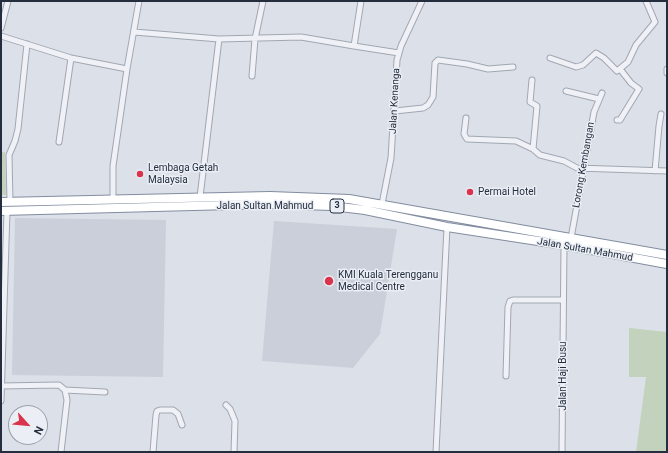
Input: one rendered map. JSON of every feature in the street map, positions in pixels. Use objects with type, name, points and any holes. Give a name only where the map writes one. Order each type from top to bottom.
[{"type":"highway","name":"Jalan Sultan Mahmud","points":[[1,202],[200,197],[316,197],[349,199],[667,255]]},
{"type":"highway","name":"Jalan Sultan Mahmud","points":[[4,211],[263,205],[332,206],[365,210],[447,228],[564,245],[667,264]]},
{"type":"street","points":[[1,28],[8,1]]},
{"type":"street","points":[[113,200],[113,166],[127,69],[139,1]]},
{"type":"street","points":[[252,76],[255,39],[263,1]]},
{"type":"street","points":[[354,46],[360,1]]},
{"type":"street","name":"Jalan Kenanga","points":[[382,204],[392,158],[397,60],[399,52],[422,1]]},
{"type":"street","points":[[550,58],[576,67],[583,65],[596,53],[604,58],[617,71],[628,62],[636,45],[655,22],[646,1]]},
{"type":"street","points":[[134,32],[219,39],[301,37],[399,52]]},
{"type":"street","points":[[1,36],[71,58],[127,69]]},
{"type":"street","points":[[200,197],[219,39]]},
{"type":"street","points":[[10,202],[10,155],[18,129],[27,44]]},
{"type":"street","points":[[59,142],[71,58]]},
{"type":"street","points":[[395,111],[423,108],[428,105],[433,96],[435,63],[438,60],[488,69],[514,67]]},
{"type":"street","points":[[618,120],[620,120],[639,89],[631,83],[620,69]]},
{"type":"street","points":[[532,80],[530,102],[537,106],[533,149]]},
{"type":"street","points":[[566,91],[599,99]]},
{"type":"street","name":"Lorong Kembangan","points":[[571,238],[594,112],[602,92]]},
{"type":"street","points":[[655,171],[661,114]]},
{"type":"street","points":[[466,118],[464,134],[467,139],[516,141],[533,149],[540,155],[564,161],[577,168],[667,171]]},
{"type":"street","points":[[1,401],[4,211]]},
{"type":"street","points":[[436,452],[447,228]]},
{"type":"street","name":"Jalan Haji Busu","points":[[562,452],[564,245]]},
{"type":"street","points":[[506,376],[508,307],[510,301],[563,300]]},
{"type":"street","points":[[1,386],[59,385],[65,390],[105,392]]},
{"type":"street","points":[[61,452],[67,400],[65,390]]},
{"type":"street","points":[[226,405],[230,409],[234,422],[234,452]]},
{"type":"street","points":[[153,452],[157,411],[173,410],[178,414],[182,425]]},
{"type":"shaded area","points":[[15,218],[166,220],[163,377],[12,375]]},
{"type":"shaded area","name":"KMI Kuala Terengganu Medical Centre","points":[[274,221],[397,229],[380,334],[353,368],[262,361]]},
{"type":"green space","points":[[1,152],[5,152],[6,195],[1,195]]},
{"type":"green space","points":[[629,328],[667,332],[667,452],[636,452],[646,377],[629,377]]},
{"type":"place","name":"Lembaga Getah Malaysia","points":[[140,174]]},
{"type":"place","name":"Permai Hotel","points":[[470,192]]},
{"type":"place","name":"KMI Kuala Terengganu Medical Centre","points":[[329,281]]}]
